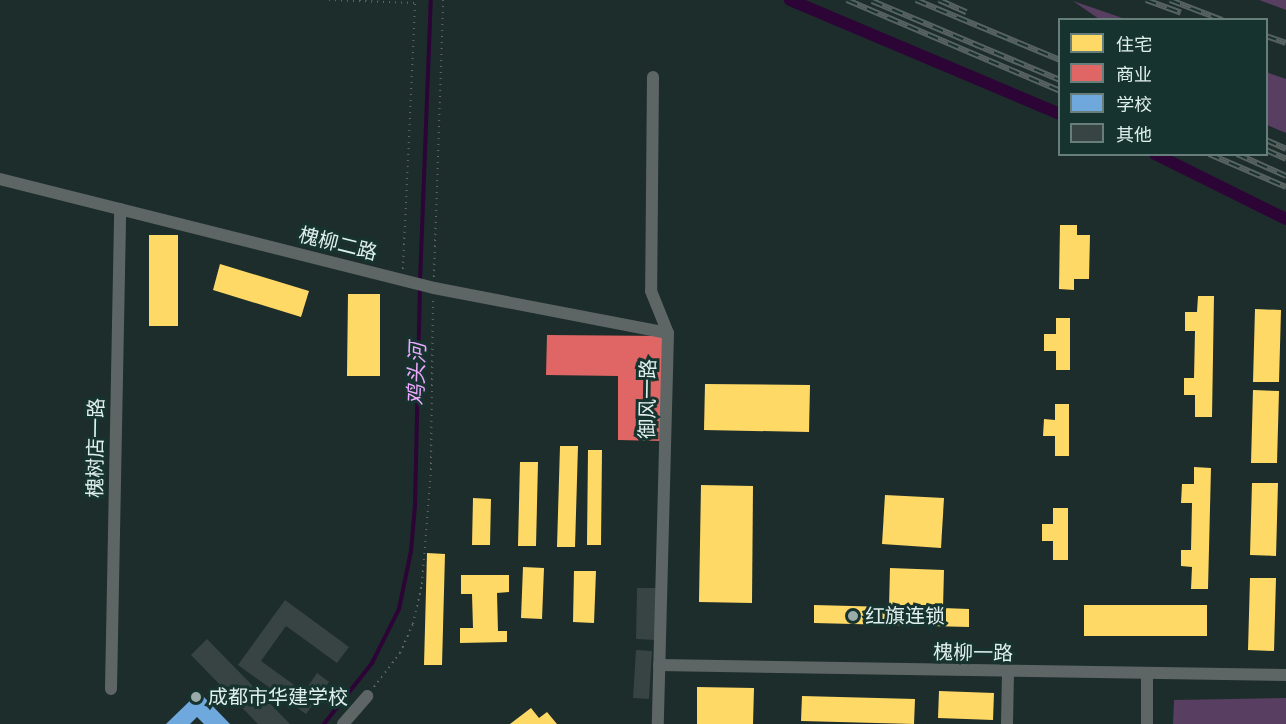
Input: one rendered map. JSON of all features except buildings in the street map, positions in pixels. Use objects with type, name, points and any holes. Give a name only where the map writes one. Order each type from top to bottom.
[{"type":"street","name":"御风一路","points":[[652,77],[651,291],[668,333],[662,647],[659,665],[658,724]]},
{"type":"street","name":"槐柳二路","points":[[0,179],[434,288],[668,333]]},
{"type":"street","name":"槐树店一路","points":[[111,689],[120,209]]},
{"type":"street","name":"槐柳一路","points":[[659,665],[1008,673],[1286,675]]},
{"type":"street","points":[[1007,724],[1008,673]]},
{"type":"street","points":[[1147,674],[1147,724]]},
{"type":"street","points":[[343,724],[367,696]]},
{"type":"path","points":[[329,0],[414,2],[402,280]]},
{"type":"path","points":[[367,696],[400,653],[413,624],[422,584],[431,470],[443,0]]},
{"type":"shaded area","points":[[1259,0],[1286,0],[1286,10]]},
{"type":"shaded area","points":[[1073,1],[1122,18],[1098,18]]},
{"type":"shaded area","points":[[1268,73],[1286,79],[1286,133],[1268,125]]},
{"type":"shaded area","points":[[1286,698],[1286,724],[1173,724],[1174,700]]},
{"type":"waterway","name":"鸡头河","points":[[420,281],[431,0]]},
{"type":"waterway","points":[[790,0],[1058,113]]},
{"type":"waterway","points":[[1159,156],[1286,219]]},
{"type":"waterway","name":"鸡头河","points":[[324,724],[372,663],[399,609],[411,551],[415,505],[420,288]]},
{"type":"railway","points":[[847,0],[1058,90]]},
{"type":"railway","points":[[916,0],[1058,59]]},
{"type":"railway","points":[[939,0],[966,12]]},
{"type":"railway","points":[[1146,0],[1181,13]]},
{"type":"railway","points":[[1170,0],[1217,18]]},
{"type":"railway","points":[[872,1],[1058,79]]},
{"type":"railway","points":[[1268,37],[1286,43]]},
{"type":"railway","points":[[1268,141],[1286,149]]},
{"type":"railway","points":[[1268,151],[1286,159]]},
{"type":"railway","points":[[1214,156],[1286,187]]},
{"type":"railway","points":[[1241,156],[1286,176]]},
{"type":"place","name":"红旗连锁","points":[[853,616]]},
{"type":"place","name":"成都市华建学校","points":[[196,697]]}]
